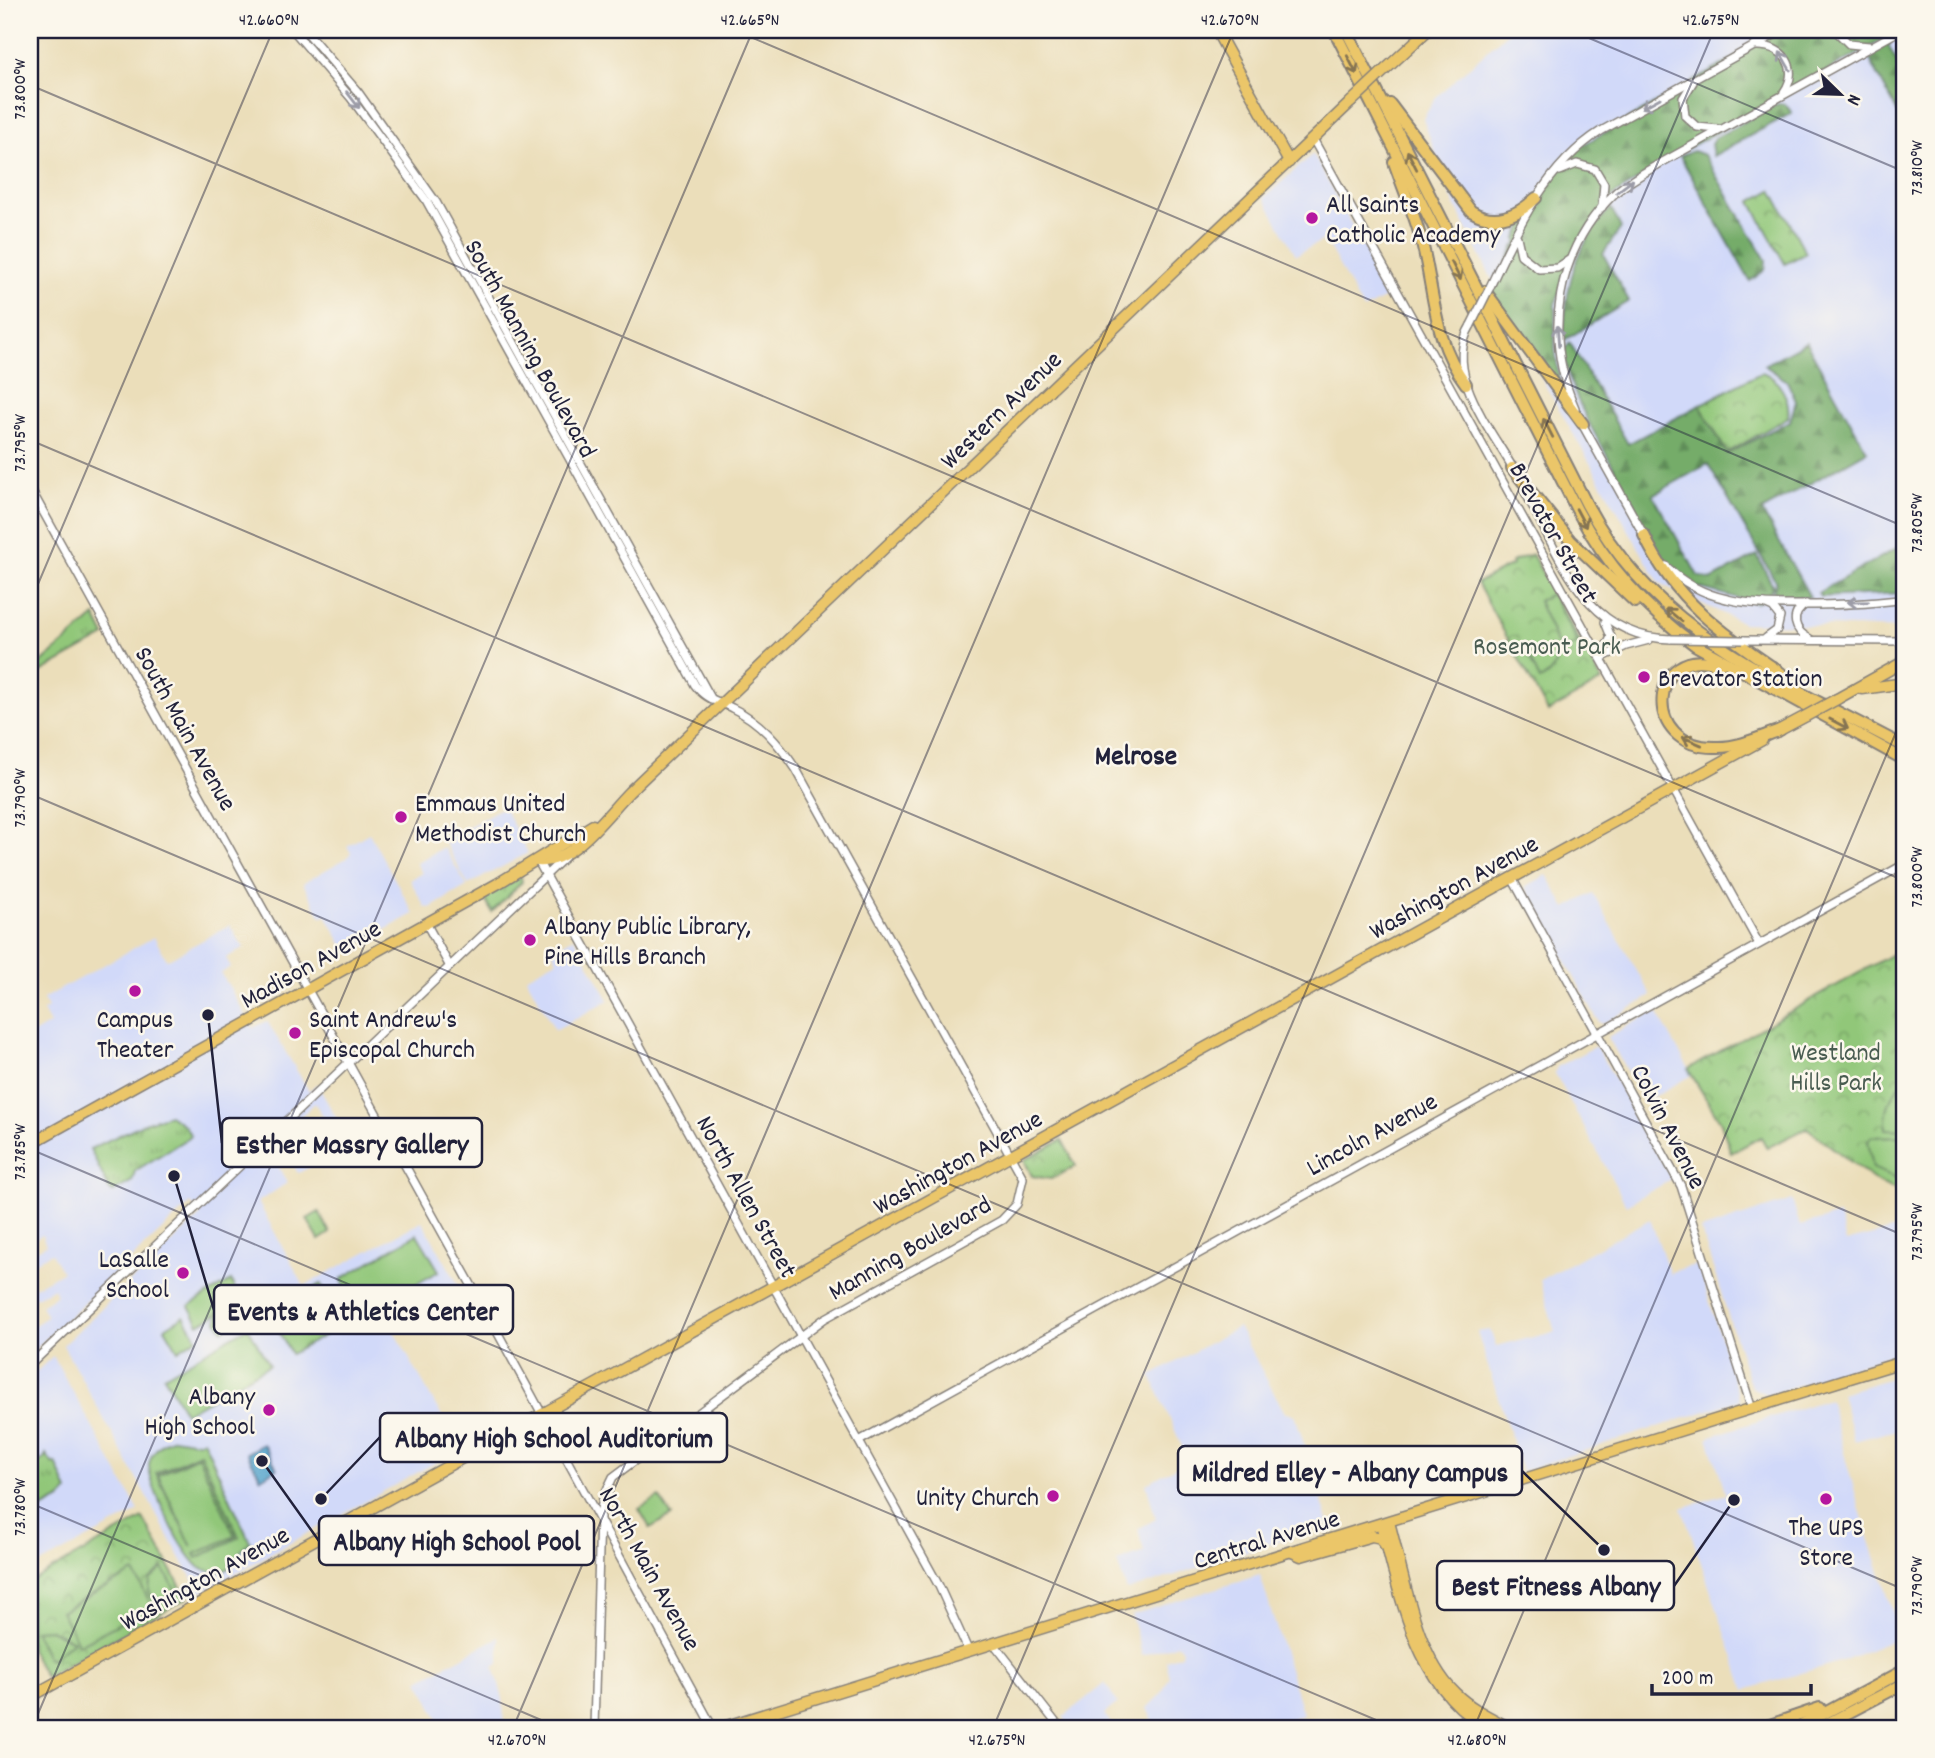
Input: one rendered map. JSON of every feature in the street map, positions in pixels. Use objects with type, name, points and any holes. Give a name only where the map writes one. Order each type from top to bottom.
[{"type":"highway","points":[[1334,30],[1591,536],[1634,593],[1695,645]]},
{"type":"highway","points":[[1346,30],[1587,505],[1624,563],[1656,599],[1701,635],[1839,711]]},
{"type":"highway","points":[[1358,53],[1390,104],[1471,211],[1489,219],[1503,218],[1517,214],[1536,198]]},
{"type":"highway","points":[[1370,101],[1392,156],[1424,253],[1433,310],[1444,345],[1465,384]]},
{"type":"highway","points":[[1436,207],[1485,292],[1583,424]]},
{"type":"highway","points":[[1512,468],[1559,529],[1601,573],[1661,624],[1758,681]]},
{"type":"highway","points":[[1644,535],[1663,572],[1704,618],[1879,739],[1905,761]]},
{"type":"highway","points":[[1780,730],[1736,749],[1703,746],[1675,733],[1663,714],[1663,688],[1679,668],[1699,661],[1713,663],[1758,681],[1879,739],[1905,746]]},
{"type":"highway","points":[[1797,1728],[1905,1671]]},
{"type":"highway","points":[[1819,1728],[1905,1683]]},
{"type":"highway","points":[[1830,1728],[1905,1683]]},
{"type":"highway","points":[[1761,1728],[1866,1691]]},
{"type":"main road","points":[[1216,30],[1289,162]]},
{"type":"main road","name":"Western Avenue","points":[[574,849],[717,702],[1428,30]]},
{"type":"main road","points":[[1780,730],[1905,662]]},
{"type":"main road","points":[[1848,693],[1905,683]]},
{"type":"main road","name":"Washington Avenue","points":[[30,1698],[1673,789],[1736,749]]},
{"type":"main road","name":"Western Avenue","points":[[575,836],[602,819]]},
{"type":"main road","name":"Madison Avenue","points":[[538,861],[541,855],[575,836]]},
{"type":"main road","name":"Madison Avenue","points":[[30,1143],[538,861],[554,859],[574,849]]},
{"type":"main road","name":"Central Avenue","points":[[720,1728],[1905,1361]]},
{"type":"main road","points":[[1410,1600],[1411,1591],[1395,1532],[1402,1521],[1426,1510]]},
{"type":"main road","points":[[1385,1523],[1390,1555],[1428,1670],[1454,1704],[1489,1728]]},
{"type":"main road","points":[[1385,1523],[1430,1658],[1445,1682],[1469,1705],[1510,1728]]},
{"type":"main road","points":[[1292,1552],[1301,1556],[1371,1536],[1381,1538],[1390,1555]]},
{"type":"street","name":"South Manning Boulevard","points":[[293,30],[358,107],[426,200],[692,681],[717,702]]},
{"type":"street","name":"South Manning Boulevard","points":[[305,30],[358,92],[440,208],[717,702]]},
{"type":"street","points":[[1599,655],[1611,637],[1598,613],[1577,586],[1465,384],[1462,350],[1471,325],[1520,226],[1536,198],[1576,149],[1594,135],[1783,30]]},
{"type":"street","points":[[1835,30],[1849,44],[1872,46]]},
{"type":"street","points":[[1901,30],[1633,180],[1602,208],[1570,260],[1561,287],[1557,331],[1566,386],[1583,424],[1657,557],[1678,577],[1706,593],[1729,600],[1756,603],[1905,598]]},
{"type":"street","points":[[1754,46],[1777,49],[1788,61],[1791,79],[1782,96]]},
{"type":"street","points":[[1695,78],[1683,98],[1685,116],[1697,128],[1723,128]]},
{"type":"street","name":"Brevator Street","points":[[1313,139],[1759,944]]},
{"type":"street","points":[[1554,174],[1577,163],[1595,169],[1604,184],[1602,208]]},
{"type":"street","points":[[1520,226],[1517,244],[1524,260],[1545,270],[1557,268],[1570,260]]},
{"type":"street","name":"South Main Avenue","points":[[30,488],[307,989]]},
{"type":"street","points":[[1756,603],[1773,608],[1780,617],[1777,630],[1763,640]]},
{"type":"street","points":[[1810,603],[1800,608],[1794,621],[1801,635],[1812,640]]},
{"type":"street","points":[[1598,613],[1631,634],[1671,639],[1905,641]]},
{"type":"street","points":[[1599,655],[1634,643],[1671,639]]},
{"type":"street","name":"Manning Boulevard","points":[[594,1728],[600,1520],[604,1494],[620,1469],[729,1393],[800,1336],[843,1307],[1007,1216],[1017,1204],[1023,1185],[1022,1174],[796,769],[760,726],[717,702]]},
{"type":"street","name":"Western Avenue","points":[[546,873],[554,859],[575,836]]},
{"type":"street","name":"Western Avenue","points":[[30,1365],[574,849]]},
{"type":"street","name":"North Allen Street","points":[[538,861],[941,1590],[969,1652]]},
{"type":"street","name":"Lincoln Avenue","points":[[859,1441],[1905,864]]},
{"type":"street","name":"Colvin Avenue","points":[[1512,878],[1681,1186],[1752,1409]]},
{"type":"street","points":[[426,923],[449,965]]},
{"type":"street","name":"North Main Avenue","points":[[307,989],[713,1728]]},
{"type":"street","points":[[995,1645],[1060,1728]]},
{"type":"shaded area","points":[[1510,30],[1905,30],[1905,629],[1743,623],[1659,583],[1544,383],[1451,197],[1423,119],[1435,98]]},
{"type":"shaded area","name":"All Saints Catholic Academy","points":[[1313,154],[1390,295],[1363,310],[1325,239],[1296,255],[1264,198]]},
{"type":"shaded area","points":[[499,809],[505,810],[528,853],[468,885],[444,841]]},
{"type":"shaded area","points":[[369,833],[414,914],[346,951],[326,915],[321,917],[303,883],[345,859],[351,853],[347,846]]},
{"type":"shaded area","points":[[444,847],[467,886],[430,908],[425,907],[410,880],[422,873],[416,863]]},
{"type":"shaded area","points":[[1547,875],[1566,908],[1593,893],[1651,996],[1603,1024],[1599,1022],[1525,887]]},
{"type":"shaded area","points":[[230,925],[244,948],[226,958],[231,967],[221,973],[253,1028],[267,1021],[309,1091],[317,1084],[346,1135],[366,1125],[371,1135],[343,1150],[315,1103],[298,1119],[320,1162],[298,1173],[278,1139],[270,1149],[287,1183],[258,1202],[304,1286],[422,1221],[459,1286],[391,1326],[460,1449],[200,1593],[63,1345],[201,1215],[191,1203],[30,1354],[30,1328],[47,1317],[41,1305],[57,1295],[54,1288],[35,1298],[31,1289],[62,1272],[51,1253],[30,1265],[30,1254],[46,1245],[42,1235],[30,1242],[30,1036],[50,1024],[43,1011],[48,1008],[43,999],[154,937],[167,960]]},
{"type":"shaded area","points":[[574,937],[609,1000],[555,1030],[526,977],[557,960],[552,950]]},
{"type":"shaded area","points":[[1656,1010],[1692,1075],[1644,1102],[1608,1037]]},
{"type":"shaded area","points":[[1596,1046],[1672,1179],[1626,1205],[1555,1073],[1557,1067]]},
{"type":"shaded area","points":[[1792,1200],[1800,1226],[1839,1215],[1846,1242],[1896,1229],[1905,1256],[1905,1350],[1768,1395],[1751,1387],[1701,1230]]},
{"type":"shaded area","points":[[1650,1219],[1671,1277],[1671,1272],[1698,1264],[1740,1400],[1522,1471],[1477,1332],[1490,1330],[1496,1346],[1555,1332],[1540,1280]]},
{"type":"shaded area","points":[[1238,1327],[1285,1413],[1295,1415],[1329,1524],[1127,1591],[1117,1562],[1144,1552],[1138,1529],[1156,1519],[1146,1484],[1188,1460],[1151,1376]]},
{"type":"shaded area","points":[[53,1356],[139,1511],[31,1569],[30,1378]]},
{"type":"shaded area","points":[[1905,1374],[1905,1428],[1854,1441],[1841,1393]]},
{"type":"shaded area","points":[[1829,1399],[1859,1507],[1901,1637],[1842,1661],[1745,1690],[1682,1508],[1726,1494],[1708,1437]]},
{"type":"shaded area","points":[[1260,1575],[1303,1714],[1269,1728],[1156,1728],[1147,1708],[1162,1693],[1169,1677],[1166,1660],[1181,1655],[1182,1650],[1178,1644],[1142,1655],[1131,1615]]},
{"type":"shaded area","points":[[499,1637],[499,1664],[494,1666],[503,1699],[504,1728],[443,1728],[419,1680]]},
{"type":"shaded area","points":[[1105,1683],[1118,1703],[1104,1714],[1111,1723],[1105,1728],[1072,1728],[1063,1717]]},
{"type":"green space","points":[[1783,30],[1901,30],[1679,153],[1613,196],[1582,236],[1555,304],[1555,349],[1560,385],[1491,294],[1515,246],[1517,248],[1517,239],[1530,207],[1576,149]]},
{"type":"green space","points":[[1890,42],[1889,47],[1905,77],[1905,126],[1870,60],[1875,50]]},
{"type":"green space","points":[[1777,104],[1785,104],[1792,113],[1713,156],[1711,144],[1715,138]]},
{"type":"green space","points":[[1693,151],[1704,155],[1766,260],[1765,270],[1750,281],[1680,156]]},
{"type":"green space","points":[[1772,190],[1806,253],[1785,264],[1751,202]]},
{"type":"green space","points":[[1611,208],[1621,228],[1603,254],[1629,301],[1563,341],[1569,286],[1579,255],[1587,239]]},
{"type":"green space","points":[[1806,342],[1867,451],[1762,511],[1810,597],[1772,598],[1776,582],[1708,464],[1653,495],[1698,576],[1711,580],[1757,555],[1773,586],[1768,596],[1756,603],[1692,586],[1657,557],[1636,513],[1637,508],[1581,407],[1566,366],[1565,348],[1570,343],[1628,444],[1700,405],[1727,454],[1790,421],[1796,401],[1787,381],[1764,365]]},
{"type":"green space","points":[[1762,372],[1774,379],[1782,390],[1788,404],[1788,417],[1727,453],[1700,405]]},
{"type":"green space","points":[[1901,546],[1905,554],[1905,593],[1820,597],[1818,593]]},
{"type":"green space","name":"Rosemont Park","points":[[1532,554],[1602,681],[1548,712],[1477,583],[1512,565],[1511,562]]},
{"type":"green space","points":[[1551,594],[1578,643],[1561,652],[1538,601]]},
{"type":"green space","points":[[95,616],[105,636],[30,678],[30,673]]},
{"type":"green space","points":[[1551,647],[1556,661],[1549,673],[1540,680],[1529,657]]},
{"type":"green space","points":[[521,877],[522,882],[492,912],[484,898]]},
{"type":"green space","name":"Westland Hills Park","points":[[1905,947],[1905,1194],[1877,1182],[1807,1128],[1767,1148],[1761,1137],[1731,1153],[1721,1123],[1688,1069]]},
{"type":"green space","points":[[1905,1081],[1905,1130],[1886,1129],[1890,1102]]},
{"type":"green space","points":[[169,1115],[184,1125],[191,1136],[135,1171],[132,1181],[113,1192],[109,1189],[90,1149],[147,1122]]},
{"type":"green space","points":[[1905,1136],[1905,1153],[1896,1178],[1873,1168],[1868,1141],[1871,1137]]},
{"type":"green space","points":[[1062,1140],[1076,1166],[1051,1179],[1032,1176],[1024,1160]]},
{"type":"green space","points":[[319,1212],[330,1233],[319,1240],[307,1219]]},
{"type":"green space","points":[[417,1234],[439,1271],[363,1315],[341,1279]]},
{"type":"green space","points":[[231,1281],[246,1311],[244,1318],[223,1330],[217,1321],[218,1313],[199,1324],[189,1306]]},
{"type":"green space","points":[[321,1284],[329,1298],[342,1291],[357,1317],[291,1354],[269,1313]]},
{"type":"green space","points":[[184,1316],[197,1338],[178,1350],[165,1328]]},
{"type":"green space","points":[[248,1327],[269,1365],[185,1413],[164,1376]]},
{"type":"green space","points":[[174,1438],[197,1442],[203,1439],[250,1542],[233,1564],[222,1571],[202,1569],[186,1551],[154,1487],[150,1474],[150,1459],[161,1445]],"holes":[[[200,1453],[239,1537],[197,1558],[195,1554],[235,1536],[198,1456],[158,1475],[192,1547],[156,1473]]]},
{"type":"green space","points":[[200,1453],[239,1537],[197,1558],[156,1473]]},
{"type":"green space","points":[[46,1454],[53,1464],[56,1463],[68,1491],[61,1499],[30,1515],[30,1467],[44,1459]]},
{"type":"green space","points":[[659,1497],[672,1516],[650,1528],[639,1509]]},
{"type":"green space","points":[[143,1518],[187,1598],[45,1677],[30,1649],[30,1582]]},
{"type":"green space","points":[[163,1568],[176,1591],[156,1605],[149,1591],[150,1580]]},
{"type":"green space","points":[[134,1572],[152,1606],[79,1645],[61,1611]]},
{"type":"green space","points":[[50,1629],[73,1641],[52,1659],[47,1657],[34,1630]]},
{"type":"water","points":[[263,1444],[277,1468],[261,1478],[247,1453]]},
{"type":"place","name":"All Saints Catholic Academy","points":[[1312,218]]},
{"type":"place","name":"Brevator Station","points":[[1644,677]]},
{"type":"place","name":"Emmaus United Methodist Church","points":[[401,817]]},
{"type":"place","name":"Albany Public Library, Pine Hills Branch","points":[[530,940]]},
{"type":"place","name":"Campus Theater","points":[[135,991]]},
{"type":"place","name":"Esther Massry Gallery","points":[[208,1015]]},
{"type":"place","name":"Saint Andrew's Episcopal Church","points":[[295,1033]]},
{"type":"place","name":"Events & Athletics Center","points":[[174,1176]]},
{"type":"place","name":"LaSalle School","points":[[183,1273]]},
{"type":"place","name":"Albany High School","points":[[269,1410]]},
{"type":"place","name":"Albany High School Pool","points":[[262,1461]]},
{"type":"place","name":"Unity Church","points":[[1053,1496]]},
{"type":"place","name":"Albany High School Auditorium","points":[[321,1499]]},
{"type":"place","name":"The UPS Store","points":[[1826,1499]]},
{"type":"place","name":"Best Fitness Albany","points":[[1734,1500]]},
{"type":"place","name":"Mildred Elley - Albany Campus","points":[[1604,1550]]},
{"type":"district","name":"Melrose","points":[[1136,754]]}]
